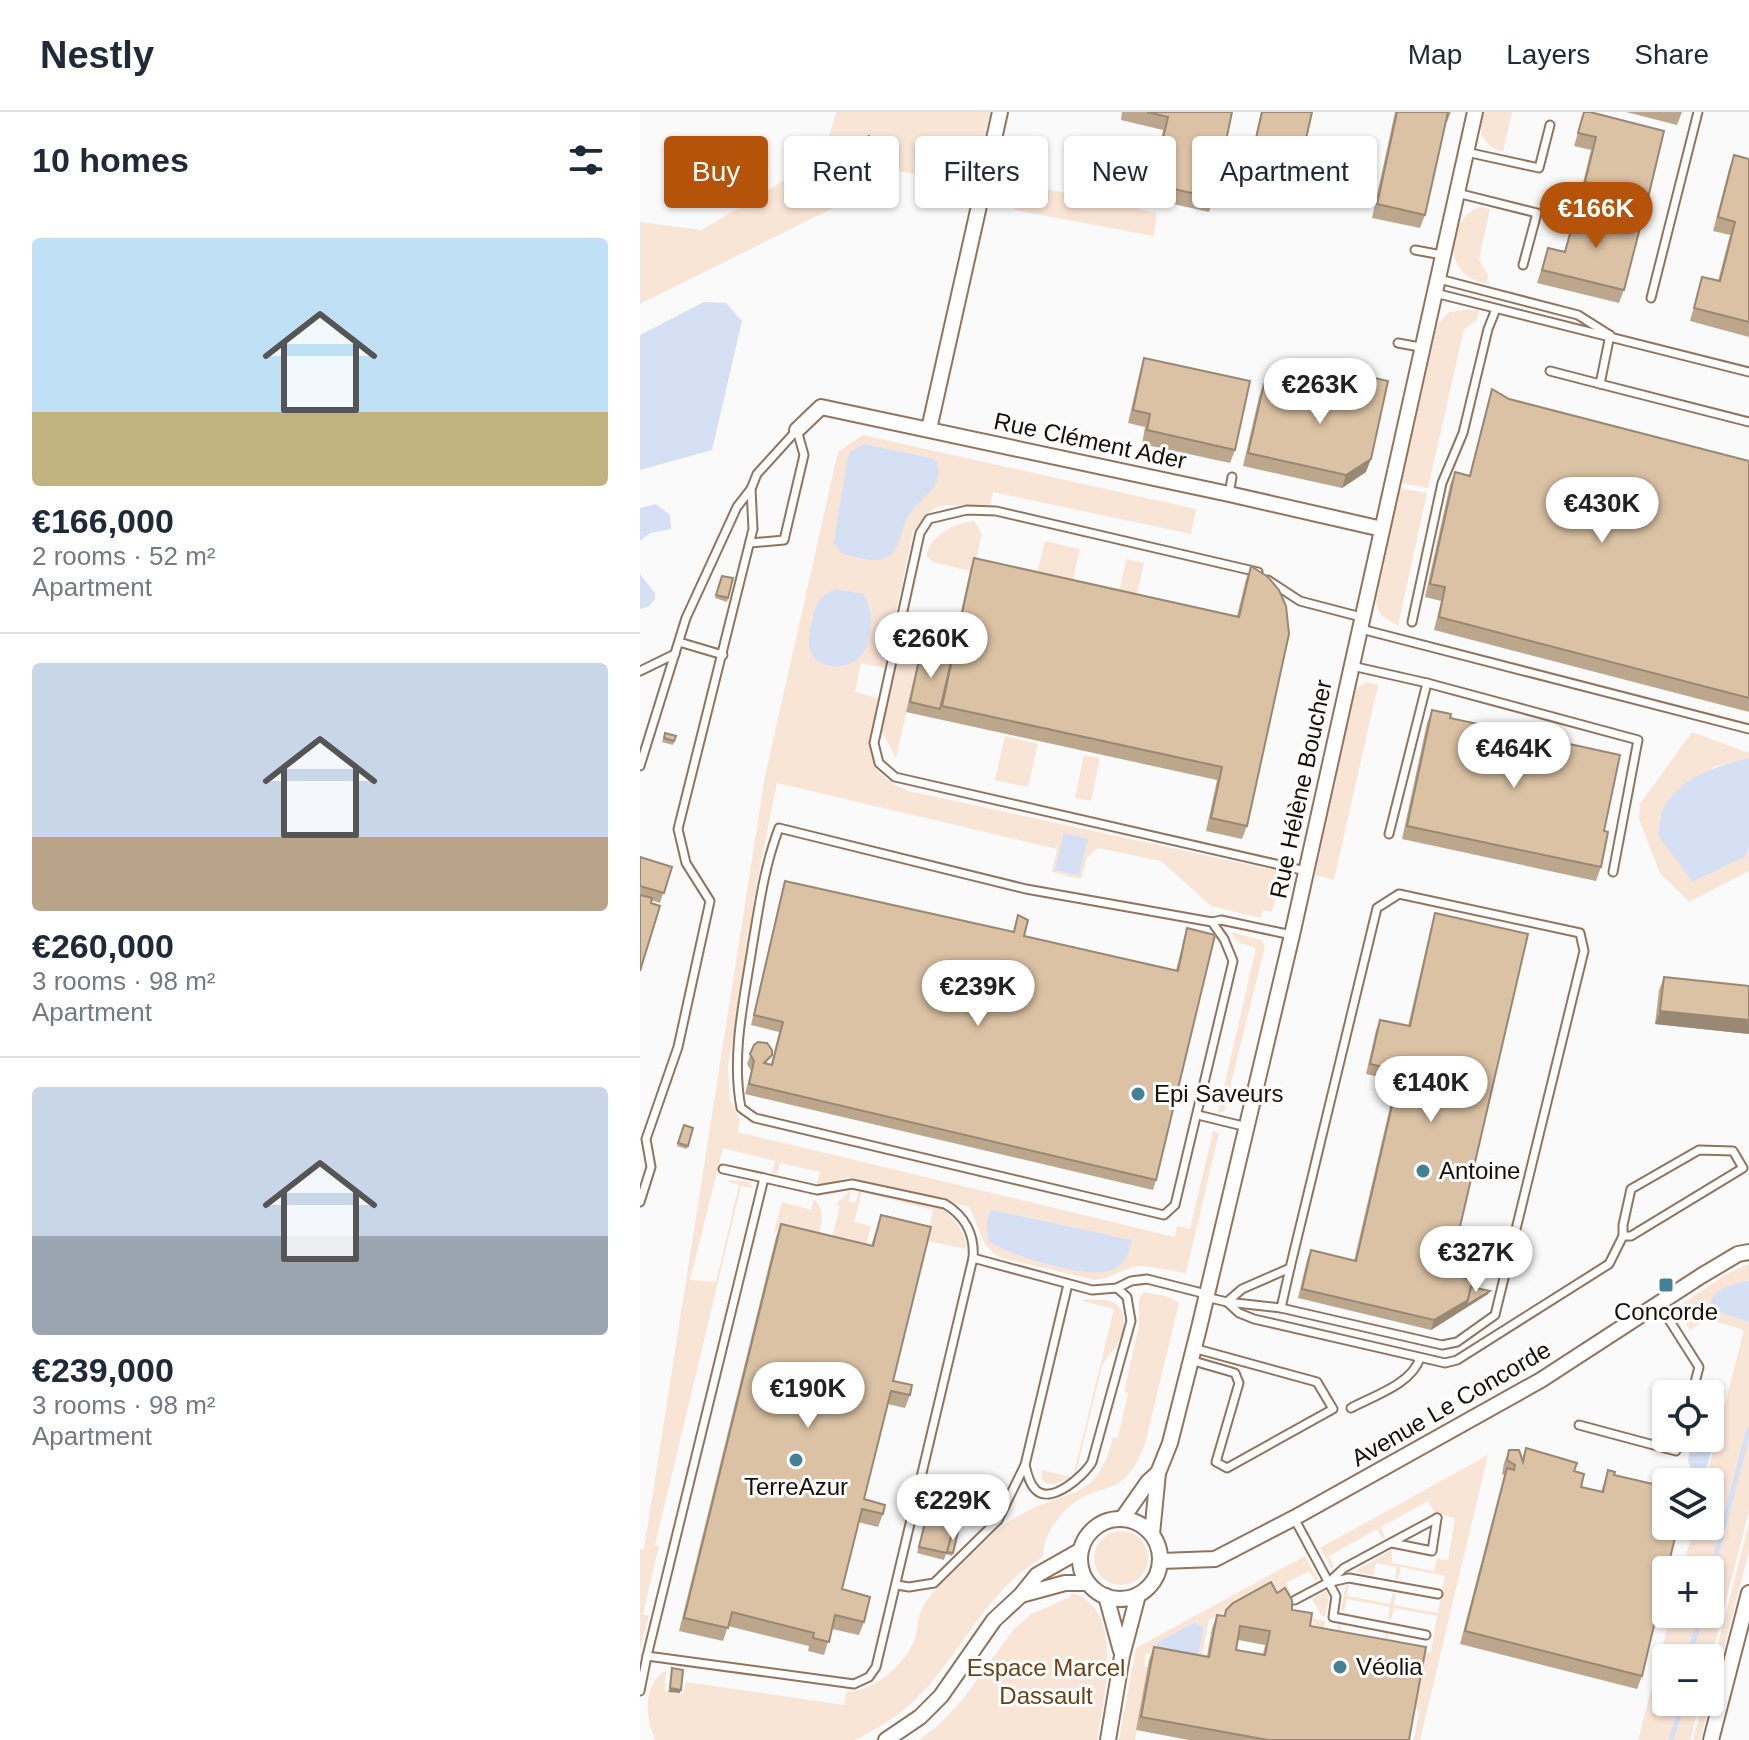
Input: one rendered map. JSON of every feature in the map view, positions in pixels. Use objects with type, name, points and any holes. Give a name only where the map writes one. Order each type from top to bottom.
[{"type":"street","points":[[929,429],[1000,112]]},
{"type":"street","name":"Rue Hélène Boucher","points":[[1161,1561],[1152,1534],[1158,1473],[1170,1443],[1292,935],[1420,347],[1475,112]]},
{"type":"street","name":"Rue Clément Ader","points":[[797,430],[821,407],[1382,529]]},
{"type":"street","name":"Avenue Le Concorde","points":[[1161,1561],[1215,1559],[1294,1518],[1541,1380],[1738,1254],[1749,1252]]},
{"type":"street","name":"Rue Hélène Boucher","points":[[886,1740],[920,1717],[941,1696],[994,1620],[1037,1575],[1081,1550],[1098,1525],[1122,1519],[1158,1473]]},
{"type":"street","points":[[1122,1519],[1138,1523],[1152,1534]]},
{"type":"street","points":[[1081,1550],[1082,1570],[1088,1583],[1106,1596],[1124,1599],[1138,1595],[1154,1581],[1161,1561]]},
{"type":"street","points":[[1021,1595],[1065,1583],[1088,1583]]},
{"type":"street","points":[[1713,1740],[1749,1593]]},
{"type":"street","points":[[1108,1740],[1122,1656],[1138,1595]]},
{"type":"street","points":[[1106,1596],[1122,1656]]},
{"type":"lane","points":[[1651,298],[1698,112]]},
{"type":"lane","points":[[1466,152],[1539,168],[1550,125]]},
{"type":"lane","points":[[1457,193],[1537,213],[1523,265]]},
{"type":"lane","points":[[1415,250],[1442,255]]},
{"type":"lane","points":[[1435,286],[1496,309],[1749,372]]},
{"type":"lane","points":[[1435,286],[1578,315],[1610,335]]},
{"type":"lane","points":[[1412,622],[1442,483],[1463,433],[1488,329],[1496,309]]},
{"type":"lane","points":[[1600,384],[1610,335]]},
{"type":"lane","points":[[1398,343],[1420,347]]},
{"type":"lane","points":[[1550,371],[1749,422]]},
{"type":"lane","points":[[640,766],[686,618],[737,507],[751,489],[757,474],[797,430]]},
{"type":"lane","points":[[750,543],[784,540],[804,455],[797,430]]},
{"type":"lane","points":[[1229,494],[1232,477]]},
{"type":"lane","points":[[640,1202],[651,1167],[646,1139],[678,1047],[710,901],[686,863],[678,829],[750,543],[753,529],[751,489]]},
{"type":"lane","points":[[1306,871],[895,777],[879,763],[874,743],[920,533],[929,519],[967,510],[996,511],[1255,570],[1300,601],[1360,623],[1749,729]]},
{"type":"lane","points":[[679,642],[723,655]]},
{"type":"lane","points":[[640,671],[675,654]]},
{"type":"lane","points":[[1351,665],[1638,740],[1613,872]]},
{"type":"lane","points":[[1389,834],[1427,683]]},
{"type":"lane","points":[[1212,922],[1224,939],[1233,961],[1175,1205],[1164,1215],[755,1118],[741,1108],[736,1081],[742,1012],[767,859],[779,828],[1026,889],[1212,922],[1221,920],[1292,935]]},
{"type":"lane","points":[[973,1258],[1092,1290],[1117,1288],[1131,1281],[1147,1279],[1227,1302],[1281,1308],[1442,1345],[1457,1342],[1495,1315],[1584,951],[1580,933],[1399,894],[1377,908],[1281,1308]]},
{"type":"lane","points":[[1198,1115],[1247,1127]]},
{"type":"lane","points":[[1227,1302],[1239,1313],[1254,1319],[1420,1358],[1445,1363],[1457,1360],[1609,1264],[1623,1236],[1631,1189],[1699,1150],[1733,1151],[1746,1167],[1631,1236],[1623,1236]]},
{"type":"lane","points":[[647,1656],[854,1684],[869,1677],[876,1667],[897,1585],[973,1258],[974,1243],[970,1230],[956,1211],[945,1204],[852,1184],[817,1190],[723,1169]]},
{"type":"lane","points":[[640,1691],[764,1178]]},
{"type":"lane","points":[[1227,1302],[1242,1289],[1290,1268]]},
{"type":"lane","points":[[897,1585],[909,1587],[934,1583],[998,1520],[1025,1465],[1068,1284]]},
{"type":"lane","points":[[1025,1465],[1034,1488],[1048,1494],[1078,1480],[1092,1462],[1131,1321],[1127,1297],[1117,1288]]},
{"type":"lane","points":[[1659,1304],[1699,1367],[1696,1380]]},
{"type":"lane","points":[[1192,1354],[1231,1357],[1252,1366],[1317,1382],[1333,1409],[1227,1468],[1216,1462],[1239,1383],[1252,1366]]},
{"type":"lane","points":[[1192,1354],[1235,1373],[1239,1383]]},
{"type":"lane","points":[[1351,1408],[1408,1376],[1420,1358]]},
{"type":"lane","points":[[1579,1425],[1652,1445]]},
{"type":"lane","points":[[1294,1518],[1336,1596],[1333,1617],[1426,1635]]},
{"type":"lane","points":[[1295,1600],[1329,1582],[1344,1568],[1437,1518],[1432,1551],[1391,1543]]},
{"type":"lane","points":[[1329,1582],[1349,1578],[1438,1594]]},
{"type":"green space","points":[[836,112],[990,114],[984,136],[915,136],[915,174],[899,171],[899,136],[829,136]]},
{"type":"green space","points":[[1483,112],[1512,112],[1503,152],[1490,146],[1483,137]]},
{"type":"green space","points":[[784,180],[784,208],[833,208],[640,304],[640,222],[702,230],[738,208],[768,208],[768,190]]},
{"type":"green space","points":[[1048,189],[1064,193],[1064,208],[1134,208],[1157,213],[1154,236],[1015,210],[1048,208]]},
{"type":"green space","points":[[1481,207],[1490,209],[1479,260],[1488,275],[1487,284],[1464,273],[1455,259],[1454,251],[1460,223],[1473,210]]},
{"type":"green space","points":[[1479,310],[1477,320],[1464,329],[1428,488],[1401,483],[1437,324],[1450,312]]},
{"type":"green space","points":[[863,435],[1196,509],[1191,534],[993,492],[990,506],[944,505],[933,509],[913,531],[884,668],[861,663],[855,692],[877,698],[870,752],[882,776],[909,791],[1282,872],[1272,912],[1263,910],[1261,918],[1211,906],[1161,861],[1098,848],[1087,858],[1081,879],[1052,872],[1057,849],[777,783],[756,887],[728,1068],[730,1100],[740,1119],[738,1132],[1175,1237],[1177,1226],[1190,1229],[1213,1131],[1219,1133],[1186,1273],[1144,1266],[1094,1280],[994,1254],[985,1244],[970,1208],[966,1206],[848,1177],[827,1185],[817,1184],[820,1172],[780,1163],[777,1174],[772,1173],[775,1161],[723,1148],[690,1280],[716,1282],[739,1185],[729,1180],[749,1182],[753,1188],[741,1186],[655,1545],[659,1546],[643,1614],[649,1616],[640,1648],[640,1549],[644,1549],[765,776],[838,452]]},
{"type":"green space","points":[[1400,488],[1427,493],[1398,626],[1381,615],[1376,602]]},
{"type":"green space","points":[[974,521],[982,534],[973,572],[933,562],[926,556],[938,536],[958,525]]},
{"type":"green space","points":[[1045,541],[1080,549],[1070,593],[1034,585]]},
{"type":"green space","points":[[1126,559],[1144,563],[1134,607],[1117,603]]},
{"type":"green space","points":[[901,660],[918,661],[896,758],[881,730],[895,668]]},
{"type":"green space","points":[[1367,682],[1378,685],[1334,880],[1315,875],[1354,696],[1357,688]]},
{"type":"green space","points":[[1692,732],[1749,753],[1749,758],[1712,767],[1746,856],[1749,847],[1749,871],[1689,902],[1660,873],[1639,819],[1640,804]]},
{"type":"green space","points":[[1005,736],[1038,744],[1028,787],[995,780]]},
{"type":"green space","points":[[1084,755],[1100,758],[1091,801],[1075,798]]},
{"type":"green space","points":[[1231,932],[1261,940],[1265,946],[1224,1112],[1218,1113],[1256,948],[1237,942]]},
{"type":"green space","points":[[860,1189],[941,1208],[958,1226],[966,1249],[927,1241],[933,1210],[862,1192],[854,1222],[871,1226],[864,1254],[830,1246],[840,1206],[836,1204],[851,1191],[849,1201],[855,1203]]},
{"type":"green space","points":[[814,1199],[822,1214],[817,1243],[774,1232],[782,1202],[811,1210]]},
{"type":"green space","points":[[1749,1264],[1749,1281],[1736,1283],[1713,1310],[1749,1322],[1749,1511],[1724,1608],[1724,1556],[1686,1556],[1690,1540],[1724,1540],[1724,1468],[1709,1468],[1713,1452],[1724,1452],[1724,1408],[1744,1330],[1706,1319],[1690,1330],[1676,1308],[1728,1273]]},
{"type":"green space","points":[[1143,1292],[1166,1296],[1179,1303],[1145,1444],[1135,1465],[1120,1482],[1085,1496],[1062,1514],[1046,1539],[1043,1557],[1009,1583],[925,1690],[906,1708],[883,1725],[854,1740],[656,1740],[649,1722],[648,1702],[653,1683],[666,1670],[665,1691],[683,1694],[686,1682],[844,1705],[846,1692],[866,1688],[894,1669],[913,1644],[920,1612],[926,1601],[980,1546],[1013,1519],[1079,1490],[1099,1473],[1113,1437],[1118,1438],[1128,1393],[1124,1391],[1139,1327],[1139,1299]]},
{"type":"green space","points":[[1107,1300],[1116,1304],[1123,1314],[1124,1327],[1120,1340],[1102,1366],[1073,1477],[1114,1309],[1083,1301]]},
{"type":"green space","points":[[1488,1455],[1420,1740],[1414,1740],[1417,1709],[1311,1640],[1314,1622],[1293,1617],[1294,1614],[1325,1621],[1323,1633],[1336,1636],[1339,1624],[1339,1636],[1384,1644],[1386,1633],[1387,1645],[1431,1653],[1437,1616],[1394,1608],[1391,1620],[1388,1619],[1390,1607],[1347,1599],[1344,1611],[1341,1610],[1346,1584],[1349,1585],[1347,1596],[1390,1604],[1393,1593],[1396,1593],[1394,1605],[1438,1613],[1445,1576],[1401,1567],[1398,1579],[1395,1578],[1397,1567],[1376,1563],[1373,1575],[1356,1572],[1392,1550],[1392,1563],[1434,1571],[1437,1559],[1448,1560],[1455,1518],[1435,1513],[1428,1501],[1381,1527],[1383,1539],[1377,1529],[1329,1556],[1334,1567],[1331,1568],[1320,1548]]},
{"type":"green space","points":[[1042,1470],[1072,1477],[1047,1484],[1041,1479]]},
{"type":"green space","points":[[1749,1523],[1749,1551],[1724,1647],[1724,1644],[1718,1644]]},
{"type":"green space","points":[[1121,1531],[1140,1539],[1148,1558],[1140,1577],[1121,1585],[1102,1577],[1094,1558],[1102,1539]]},
{"type":"green space","points":[[1305,1556],[1318,1579],[1315,1581],[1309,1571],[1286,1583],[1292,1595],[1288,1597],[1277,1589],[1271,1591],[1269,1588],[1209,1620],[1202,1658],[1192,1661],[1146,1653],[1144,1666],[1148,1667],[1135,1740],[1119,1740],[1136,1648]]},
{"type":"green space","points":[[1326,1591],[1329,1597],[1325,1617],[1312,1599]]},
{"type":"green space","name":"Espace Marcel Dassault","points":[[1071,1593],[1088,1601],[1099,1616],[1105,1635],[1106,1679],[1097,1740],[919,1740],[939,1725],[963,1699],[1014,1629],[1031,1614],[1070,1597]]},
{"type":"green space","points":[[1667,1628],[1719,1628],[1715,1644],[1663,1644]]},
{"type":"green space","points":[[1652,1687],[1652,1716],[1696,1716],[1690,1740],[1638,1740]]},
{"type":"green space","points":[[1699,1716],[1706,1716],[1700,1740],[1693,1740]]},
{"type":"water","points":[[704,302],[726,303],[742,321],[712,450],[640,470],[640,335]]},
{"type":"water","points":[[864,444],[935,459],[938,468],[935,484],[908,516],[896,548],[889,556],[878,560],[841,553],[834,543],[847,461],[850,452]]},
{"type":"water","points":[[656,504],[670,515],[671,529],[650,533],[640,541],[640,508]]},
{"type":"water","points":[[640,574],[655,593],[655,599],[648,607],[640,609]]},
{"type":"water","points":[[836,589],[863,594],[871,619],[866,647],[858,659],[844,665],[828,666],[815,658],[809,641],[817,605],[822,597]]},
{"type":"water","points":[[1749,758],[1749,847],[1746,856],[1692,882],[1658,835],[1663,809],[1679,789],[1700,774]]},
{"type":"water","points":[[1064,833],[1088,839],[1079,875],[1055,870]]},
{"type":"water","points":[[991,1210],[1132,1240],[1126,1258],[1112,1270],[1086,1272],[1048,1265],[1012,1253],[988,1240],[987,1222]]},
{"type":"water","points":[[1749,1281],[1749,1322],[1713,1310],[1710,1303],[1721,1290]]},
{"type":"water","points":[[1690,1452],[1711,1452],[1707,1468],[1691,1468]]},
{"type":"water","points":[[1194,1623],[1203,1626],[1198,1656],[1157,1648],[1158,1642]]},
{"type":"building","points":[[1147,112],[1232,112],[1227,136],[1192,136],[1192,193],[1176,190],[1176,136],[1164,136],[1168,117]]},
{"type":"building","points":[[1262,112],[1312,112],[1307,136],[1257,136]]},
{"type":"building","points":[[1397,112],[1448,112],[1425,215],[1377,204]]},
{"type":"building","points":[[1584,112],[1664,131],[1648,198],[1585,182],[1596,137],[1578,133]]},
{"type":"building","points":[[1734,155],[1749,159],[1749,322],[1694,308],[1702,277],[1720,281],[1735,222],[1718,217]]},
{"type":"building","points":[[1577,208],[1641,224],[1624,290],[1542,270],[1548,248],[1565,252]]},
{"type":"building","points":[[1144,358],[1250,381],[1235,450],[1147,430],[1150,414],[1133,410]]},
{"type":"building","points":[[1347,372],[1388,381],[1371,459],[1346,475],[1248,453],[1264,384],[1341,401]]},
{"type":"building","points":[[1492,389],[1509,399],[1749,461],[1749,698],[1439,617],[1445,587],[1430,584],[1455,472],[1470,476]]},
{"type":"building","points":[[974,558],[1239,617],[1251,566],[1268,577],[1279,590],[1286,606],[1289,634],[1247,826],[1211,818],[1222,767],[942,706]]},
{"type":"building","points":[[722,576],[733,578],[728,598],[716,595]]},
{"type":"building","points":[[921,651],[952,658],[940,709],[910,702]]},
{"type":"building","points":[[1432,710],[1451,714],[1450,718],[1620,755],[1604,831],[1608,832],[1601,867],[1407,826]]},
{"type":"building","points":[[665,733],[676,736],[674,741],[664,738]]},
{"type":"building","points":[[640,857],[672,867],[664,893],[640,886]]},
{"type":"building","points":[[785,881],[1014,932],[1018,915],[1028,920],[1024,936],[1178,971],[1187,928],[1215,935],[1156,1180],[749,1084],[754,1061],[750,1054],[754,1045],[767,1043],[772,1055],[764,1063],[772,1065],[783,1022],[754,1015]]},
{"type":"building","points":[[640,895],[652,898],[651,903],[660,906],[640,971]]},
{"type":"building","name":"Antoine","points":[[1435,913],[1528,934],[1449,1274],[1473,1280],[1468,1300],[1434,1320],[1302,1289],[1311,1250],[1356,1261],[1400,1071],[1370,1064],[1380,1020],[1410,1026]]},
{"type":"building","points":[[1664,977],[1749,986],[1749,1020],[1660,1011]]},
{"type":"building","points":[[684,1125],[693,1128],[688,1146],[678,1143]]},
{"type":"building","name":"TerreAzur","points":[[881,1215],[931,1227],[893,1381],[912,1385],[910,1395],[891,1391],[864,1499],[885,1505],[883,1514],[862,1509],[842,1589],[870,1597],[864,1622],[835,1615],[829,1642],[813,1638],[814,1633],[732,1612],[728,1628],[684,1618],[781,1224],[873,1246]]},
{"type":"building","points":[[1471,1287],[1490,1291],[1465,1306],[1468,1300]]},
{"type":"building","points":[[1526,1448],[1577,1463],[1574,1471],[1584,1474],[1581,1487],[1603,1492],[1608,1470],[1615,1472],[1614,1475],[1652,1484],[1652,1540],[1674,1540],[1670,1556],[1652,1556],[1653,1628],[1642,1676],[1465,1631],[1507,1468],[1514,1470],[1515,1465],[1507,1460],[1509,1450],[1519,1450],[1523,1462]]},
{"type":"building","points":[[936,1484],[965,1491],[958,1520],[929,1513]]},
{"type":"building","points":[[927,1514],[955,1522],[947,1553],[919,1547]]},
{"type":"building","points":[[953,1530],[958,1532],[953,1553],[947,1552]]},
{"type":"building","name":"Véolia","points":[[1271,1582],[1277,1593],[1285,1588],[1292,1600],[1292,1610],[1312,1613],[1310,1626],[1426,1647],[1409,1740],[1268,1740],[1141,1717],[1154,1647],[1209,1657],[1217,1615],[1225,1616],[1233,1603]],"holes":[[[1240,1626],[1270,1631],[1265,1655],[1236,1650]]]},
{"type":"building","points":[[672,1668],[683,1670],[681,1690],[670,1688]]},
{"type":"waterway","points":[[1716,1556],[1749,1429]]},
{"type":"waterway","points":[[1693,1644],[1697,1628]]},
{"type":"waterway","points":[[1671,1740],[1679,1716]]},
{"type":"place","name":"Epi Saveurs","points":[[1138,1094]]},
{"type":"place","name":"Antoine","points":[[1423,1171]]},
{"type":"place","name":"Concorde","points":[[1666,1285]]},
{"type":"place","name":"TerreAzur","points":[[796,1460]]},
{"type":"place","name":"Véolia","points":[[1340,1667]]}]
